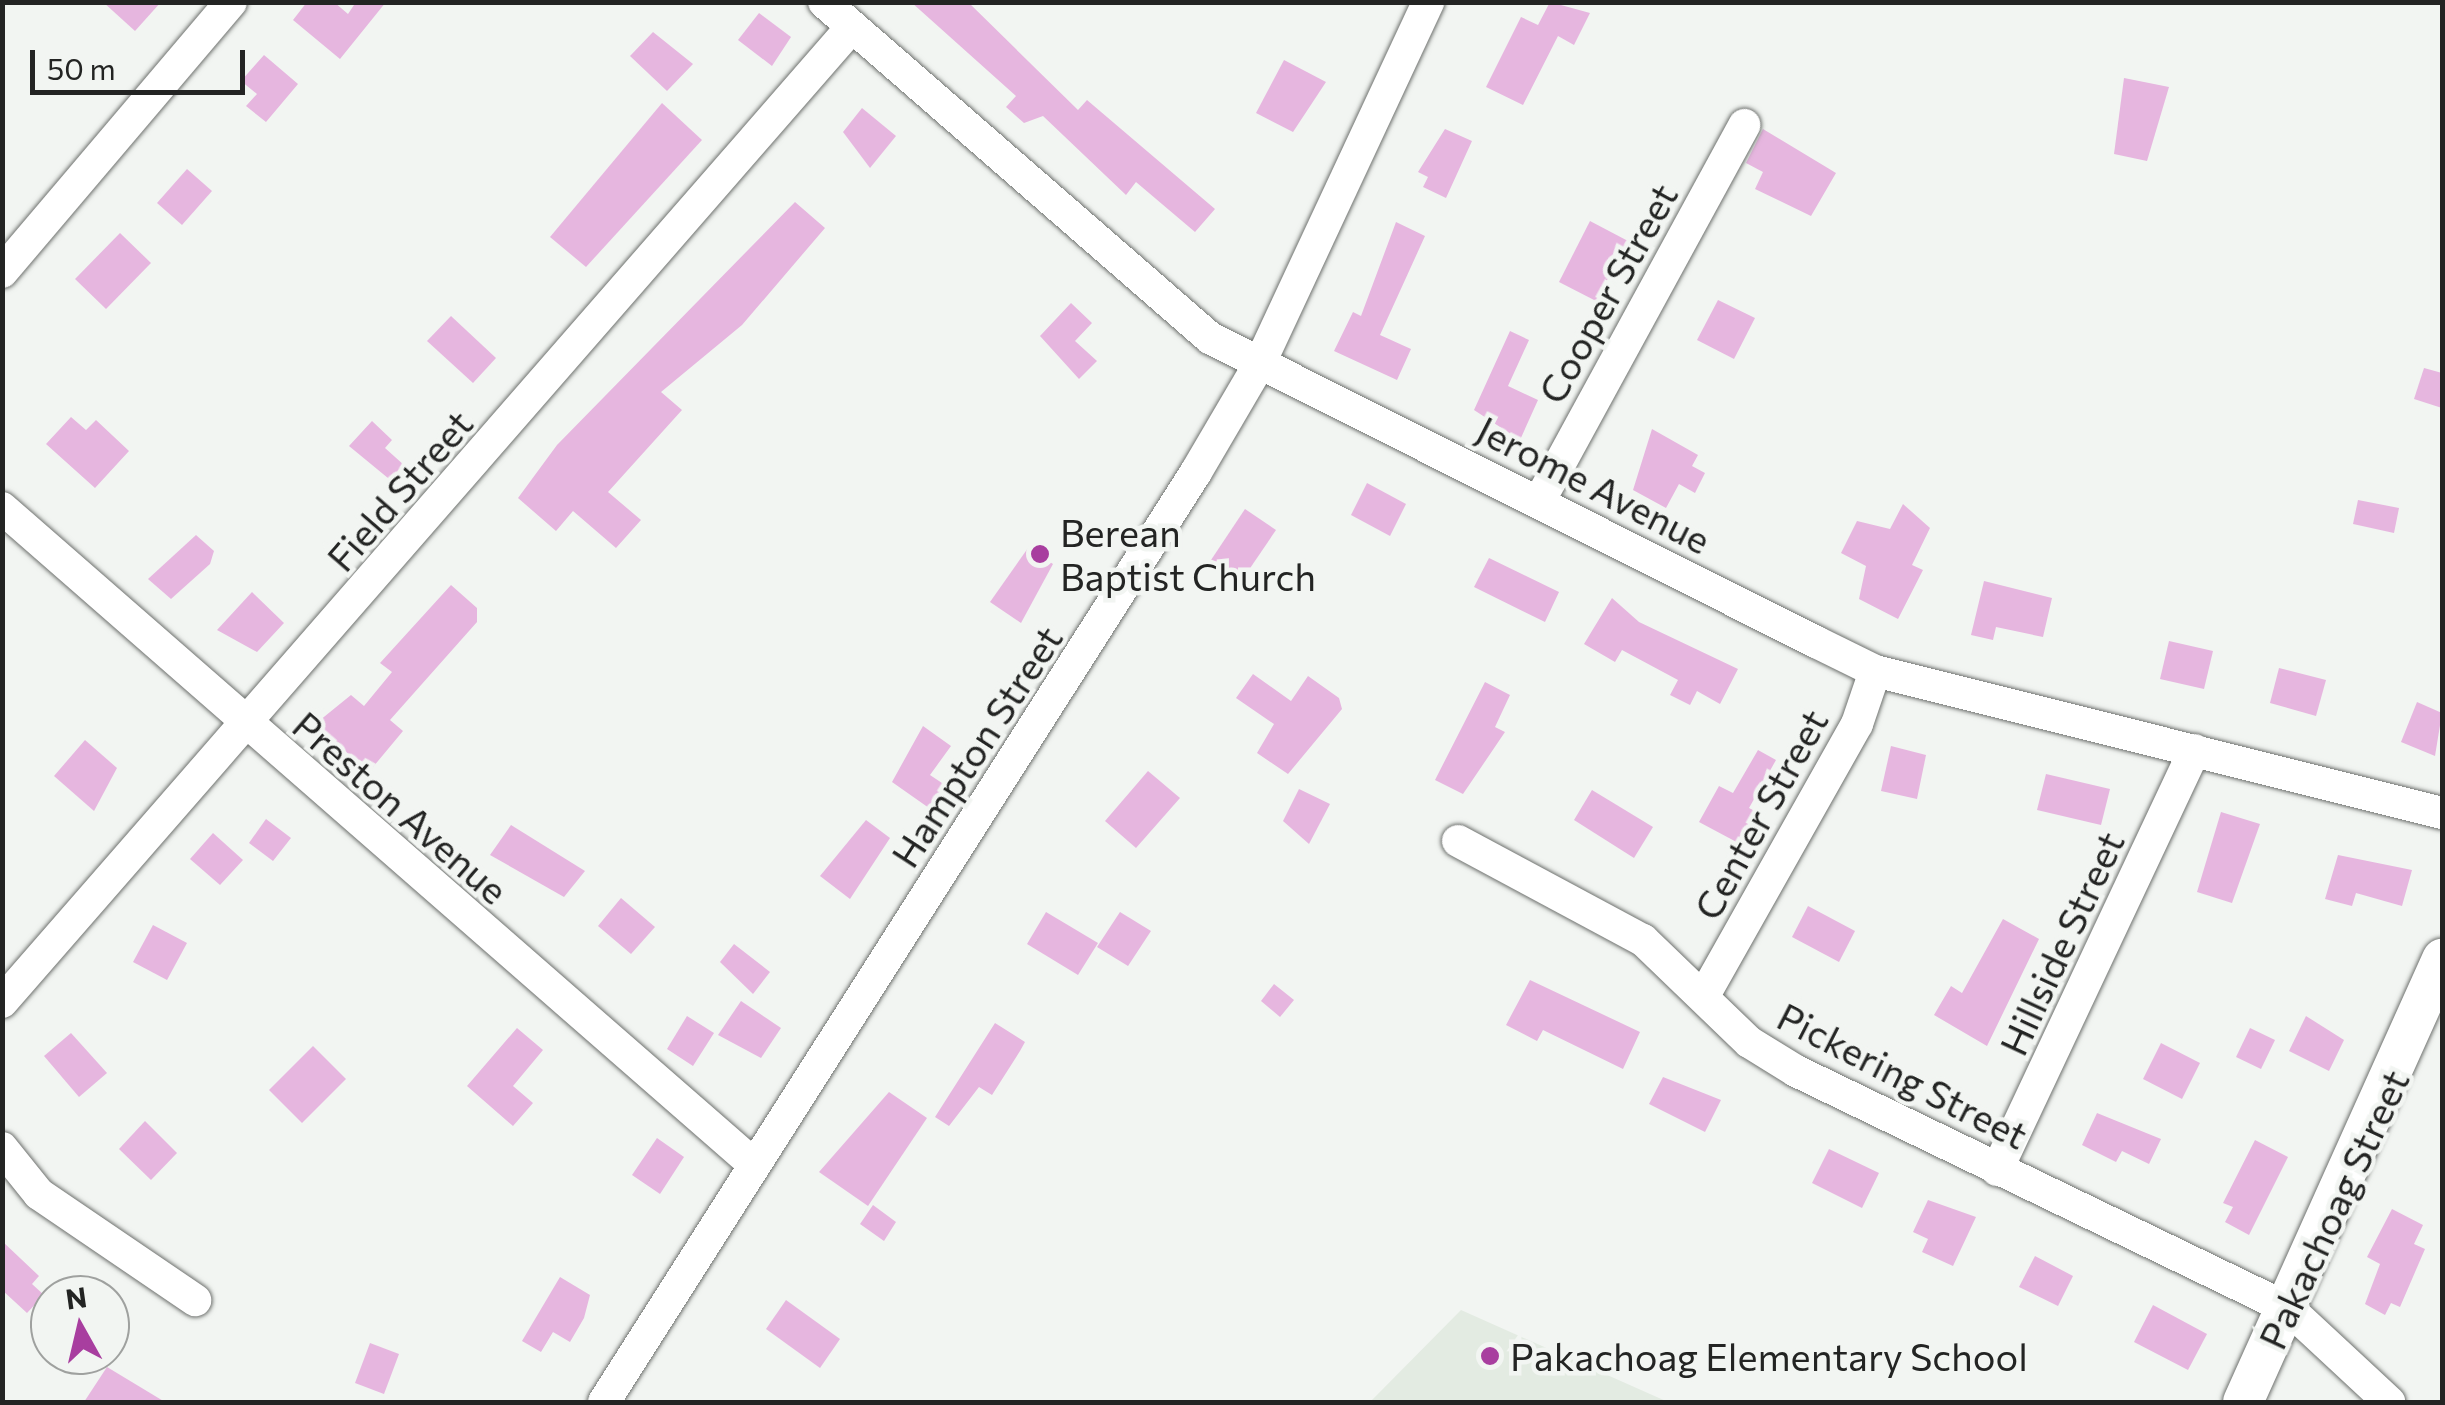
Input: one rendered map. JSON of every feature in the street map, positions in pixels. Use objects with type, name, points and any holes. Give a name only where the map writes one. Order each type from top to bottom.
[{"type":"street","points":[[2,272],[231,2]]},
{"type":"street","name":"Jerome Avenue","points":[[824,2],[1210,338],[1541,498],[1875,671],[2442,813]]},
{"type":"street","name":"Hampton Street","points":[[604,1402],[751,1162],[1069,680],[1260,363],[1428,2]]},
{"type":"street","name":"Field Street","points":[[2,1002],[852,27]]},
{"type":"street","name":"Cooper Street","points":[[1541,498],[1744,125]]},
{"type":"street","name":"Preston Avenue","points":[[2,508],[751,1162]]},
{"type":"street","name":"Center Street","points":[[1706,992],[1857,724],[1875,671]]},
{"type":"street","name":"Hillside Street","points":[[1997,1170],[2196,750]]},
{"type":"street","name":"Pickering Street","points":[[1458,841],[1643,940],[1706,992],[1749,1042],[1796,1071],[2289,1309],[2388,1402]]},
{"type":"street","name":"Pakachoag Street","points":[[2242,1402],[2289,1309],[2440,980]]},
{"type":"street","points":[[2,1148],[39,1194],[196,1300]]},
{"type":"shaded area","name":"Pakachoag Elementary School","points":[[1461,1310],[1668,1402],[1370,1402]]},
{"type":"building","points":[[103,2],[161,2],[135,31]]},
{"type":"building","points":[[307,2],[334,2],[348,14],[356,2],[386,2],[340,59],[293,20]]},
{"type":"building","points":[[911,2],[968,2],[1078,110],[1087,100],[1215,209],[1195,232],[1136,182],[1126,195],[1043,116],[1024,123],[1006,107],[1016,96]]},
{"type":"building","points":[[1550,2],[1590,13],[1574,45],[1558,36],[1523,105],[1486,87],[1521,17],[1538,25]]},
{"type":"building","points":[[759,13],[791,37],[772,66],[738,40]]},
{"type":"building","points":[[653,32],[693,64],[667,91],[630,56]]},
{"type":"building","points":[[264,55],[298,84],[266,122],[246,106],[257,94],[241,81]]},
{"type":"building","points":[[1284,60],[1326,82],[1293,132],[1256,113]]},
{"type":"building","points":[[2124,78],[2169,87],[2147,161],[2114,154]]},
{"type":"building","points":[[662,103],[702,140],[586,267],[550,237]]},
{"type":"building","points":[[862,108],[896,136],[870,168],[843,132]]},
{"type":"building","points":[[1445,129],[1472,141],[1446,198],[1423,187],[1428,177],[1418,172]]},
{"type":"building","points":[[1763,129],[1836,173],[1811,216],[1755,189],[1763,172],[1746,163]]},
{"type":"building","points":[[187,169],[212,191],[182,225],[157,203]]},
{"type":"building","points":[[795,202],[825,228],[742,325],[661,392],[682,410],[608,492],[641,520],[616,548],[573,511],[556,531],[518,498],[557,445]]},
{"type":"building","points":[[1590,221],[1628,241],[1596,301],[1559,282]]},
{"type":"building","points":[[1396,222],[1425,236],[1380,335],[1411,349],[1397,380],[1334,351],[1353,312],[1361,316]]},
{"type":"building","points":[[120,233],[151,263],[106,309],[75,279]]},
{"type":"building","points":[[1718,300],[1755,318],[1734,359],[1697,340]]},
{"type":"building","points":[[1071,303],[1092,323],[1075,341],[1097,361],[1079,379],[1040,336]]},
{"type":"building","points":[[451,316],[496,358],[473,383],[427,341]]},
{"type":"building","points":[[1510,331],[1529,340],[1508,386],[1538,400],[1520,440],[1474,410]]},
{"type":"building","points":[[2424,368],[2442,373],[2442,408],[2414,399]]},
{"type":"building","points":[[71,417],[86,430],[96,420],[129,451],[95,488],[46,444]]},
{"type":"building","points":[[372,421],[392,440],[385,448],[424,483],[411,497],[349,446]]},
{"type":"building","points":[[1652,429],[1698,455],[1692,466],[1705,473],[1695,493],[1679,484],[1666,508],[1633,490]]},
{"type":"building","points":[[1367,483],[1406,504],[1390,536],[1351,515]]},
{"type":"building","points":[[2358,500],[2399,508],[2394,533],[2353,524]]},
{"type":"building","points":[[1903,504],[1930,528],[1912,565],[1923,570],[1898,619],[1859,599],[1866,566],[1841,553],[1857,521],[1890,529]]},
{"type":"building","points":[[1245,509],[1276,530],[1242,580],[1211,560]]},
{"type":"building","points":[[196,535],[214,551],[210,564],[171,599],[148,579]]},
{"type":"building","points":[[1028,548],[1053,564],[1021,623],[990,602]]},
{"type":"building","points":[[1489,558],[1559,592],[1545,622],[1474,587]]},
{"type":"building","points":[[1984,581],[2052,598],[2043,637],[1996,627],[1993,640],[1971,635]]},
{"type":"building","points":[[451,585],[477,608],[477,622],[390,720],[403,731],[373,767],[351,756],[314,725],[351,695],[364,706],[392,672],[380,663]]},
{"type":"building","points":[[252,592],[284,623],[257,652],[217,630]]},
{"type":"building","points":[[1612,598],[1639,622],[1738,669],[1720,704],[1697,691],[1690,705],[1670,695],[1678,680],[1622,650],[1615,662],[1584,644]]},
{"type":"building","points":[[2169,641],[2213,651],[2204,689],[2160,679]]},
{"type":"building","points":[[2279,668],[2326,680],[2316,716],[2270,703]]},
{"type":"building","points":[[1253,674],[1291,701],[1308,676],[1339,698],[1342,709],[1288,774],[1257,753],[1274,724],[1236,698]]},
{"type":"building","points":[[1485,682],[1510,695],[1495,727],[1505,732],[1463,794],[1435,780]]},
{"type":"building","points":[[2417,702],[2442,713],[2435,756],[2401,742]]},
{"type":"building","points":[[923,726],[951,746],[930,775],[945,785],[929,808],[892,782]]},
{"type":"building","points":[[85,740],[117,768],[94,811],[54,776]]},
{"type":"building","points":[[1891,746],[1926,755],[1917,799],[1881,791]]},
{"type":"building","points":[[1758,750],[1776,760],[1749,808],[1761,814],[1744,846],[1699,822],[1719,786],[1733,793]]},
{"type":"building","points":[[1148,771],[1180,798],[1136,848],[1105,821]]},
{"type":"building","points":[[2046,774],[2110,789],[2101,825],[2037,810]]},
{"type":"building","points":[[1299,789],[1330,804],[1309,844],[1283,821]]},
{"type":"building","points":[[1592,790],[1653,827],[1634,858],[1574,820]]},
{"type":"building","points":[[2221,812],[2260,824],[2232,903],[2197,892]]},
{"type":"building","points":[[266,819],[291,838],[273,861],[249,843]]},
{"type":"building","points":[[866,820],[890,838],[850,899],[820,876]]},
{"type":"building","points":[[511,825],[585,871],[564,897],[490,855]]},
{"type":"building","points":[[213,833],[243,860],[220,885],[190,859]]},
{"type":"building","points":[[2338,855],[2412,870],[2402,906],[2356,893],[2352,906],[2325,899]]},
{"type":"building","points":[[621,898],[655,927],[631,954],[598,926]]},
{"type":"building","points":[[1808,906],[1855,931],[1839,962],[1792,937]]},
{"type":"building","points":[[1046,912],[1098,943],[1078,975],[1027,944]]},
{"type":"building","points":[[1120,912],[1151,931],[1128,966],[1097,947]]},
{"type":"building","points":[[2003,919],[2039,939],[1987,1046],[1934,1015],[1951,986],[1962,993]]},
{"type":"building","points":[[153,925],[187,943],[167,980],[133,962]]},
{"type":"building","points":[[734,944],[770,972],[753,994],[720,962]]},
{"type":"building","points":[[1530,980],[1640,1032],[1623,1069],[1543,1030],[1537,1041],[1506,1025]]},
{"type":"building","points":[[1274,984],[1294,1000],[1280,1017],[1261,1001]]},
{"type":"building","points":[[741,1001],[781,1028],[761,1058],[718,1035]]},
{"type":"building","points":[[687,1016],[714,1033],[693,1066],[667,1049]]},
{"type":"building","points":[[2306,1016],[2344,1040],[2329,1071],[2289,1051]]},
{"type":"building","points":[[995,1023],[1025,1042],[992,1095],[979,1087],[949,1126],[935,1117]]},
{"type":"building","points":[[517,1028],[543,1050],[513,1086],[533,1103],[513,1126],[467,1086]]},
{"type":"building","points":[[2250,1028],[2275,1040],[2261,1069],[2236,1057]]},
{"type":"building","points":[[71,1033],[107,1073],[79,1097],[44,1056]]},
{"type":"building","points":[[2161,1043],[2200,1063],[2182,1099],[2143,1079]]},
{"type":"building","points":[[313,1046],[346,1079],[302,1123],[269,1090]]},
{"type":"building","points":[[1663,1077],[1721,1100],[1705,1132],[1649,1104]]},
{"type":"building","points":[[889,1092],[927,1118],[868,1206],[819,1172]]},
{"type":"building","points":[[2097,1113],[2161,1139],[2149,1164],[2122,1151],[2116,1162],[2082,1145]]},
{"type":"building","points":[[145,1121],[177,1153],[151,1180],[119,1149]]},
{"type":"building","points":[[657,1138],[684,1157],[660,1194],[632,1175]]},
{"type":"building","points":[[2255,1140],[2288,1157],[2249,1235],[2225,1222],[2233,1207],[2223,1203]]},
{"type":"building","points":[[1829,1149],[1879,1173],[1862,1208],[1812,1183]]},
{"type":"building","points":[[1928,1200],[1976,1217],[1953,1266],[1922,1252],[1928,1239],[1913,1232]]},
{"type":"building","points":[[873,1205],[896,1222],[884,1241],[860,1224]]},
{"type":"building","points":[[2392,1209],[2423,1225],[2414,1244],[2425,1249],[2400,1307],[2391,1303],[2385,1315],[2365,1304],[2380,1264],[2367,1257]]},
{"type":"building","points":[[2,1241],[38,1275],[30,1275],[27,1313],[2,1290]]},
{"type":"building","points":[[2035,1256],[2073,1276],[2058,1306],[2019,1287]]},
{"type":"building","points":[[560,1277],[590,1295],[584,1318],[570,1342],[553,1332],[541,1352],[522,1341]]},
{"type":"building","points":[[786,1300],[840,1339],[820,1368],[766,1329]]},
{"type":"building","points":[[2153,1305],[2207,1334],[2188,1370],[2134,1342]]},
{"type":"building","points":[[370,1343],[399,1354],[384,1394],[355,1383]]},
{"type":"building","points":[[102,1375],[120,1375],[165,1402],[84,1402]]},
{"type":"place","name":"Berean Baptist Church","points":[[1040,554]]},
{"type":"place","name":"Pakachoag Elementary School","points":[[1490,1356]]}]
